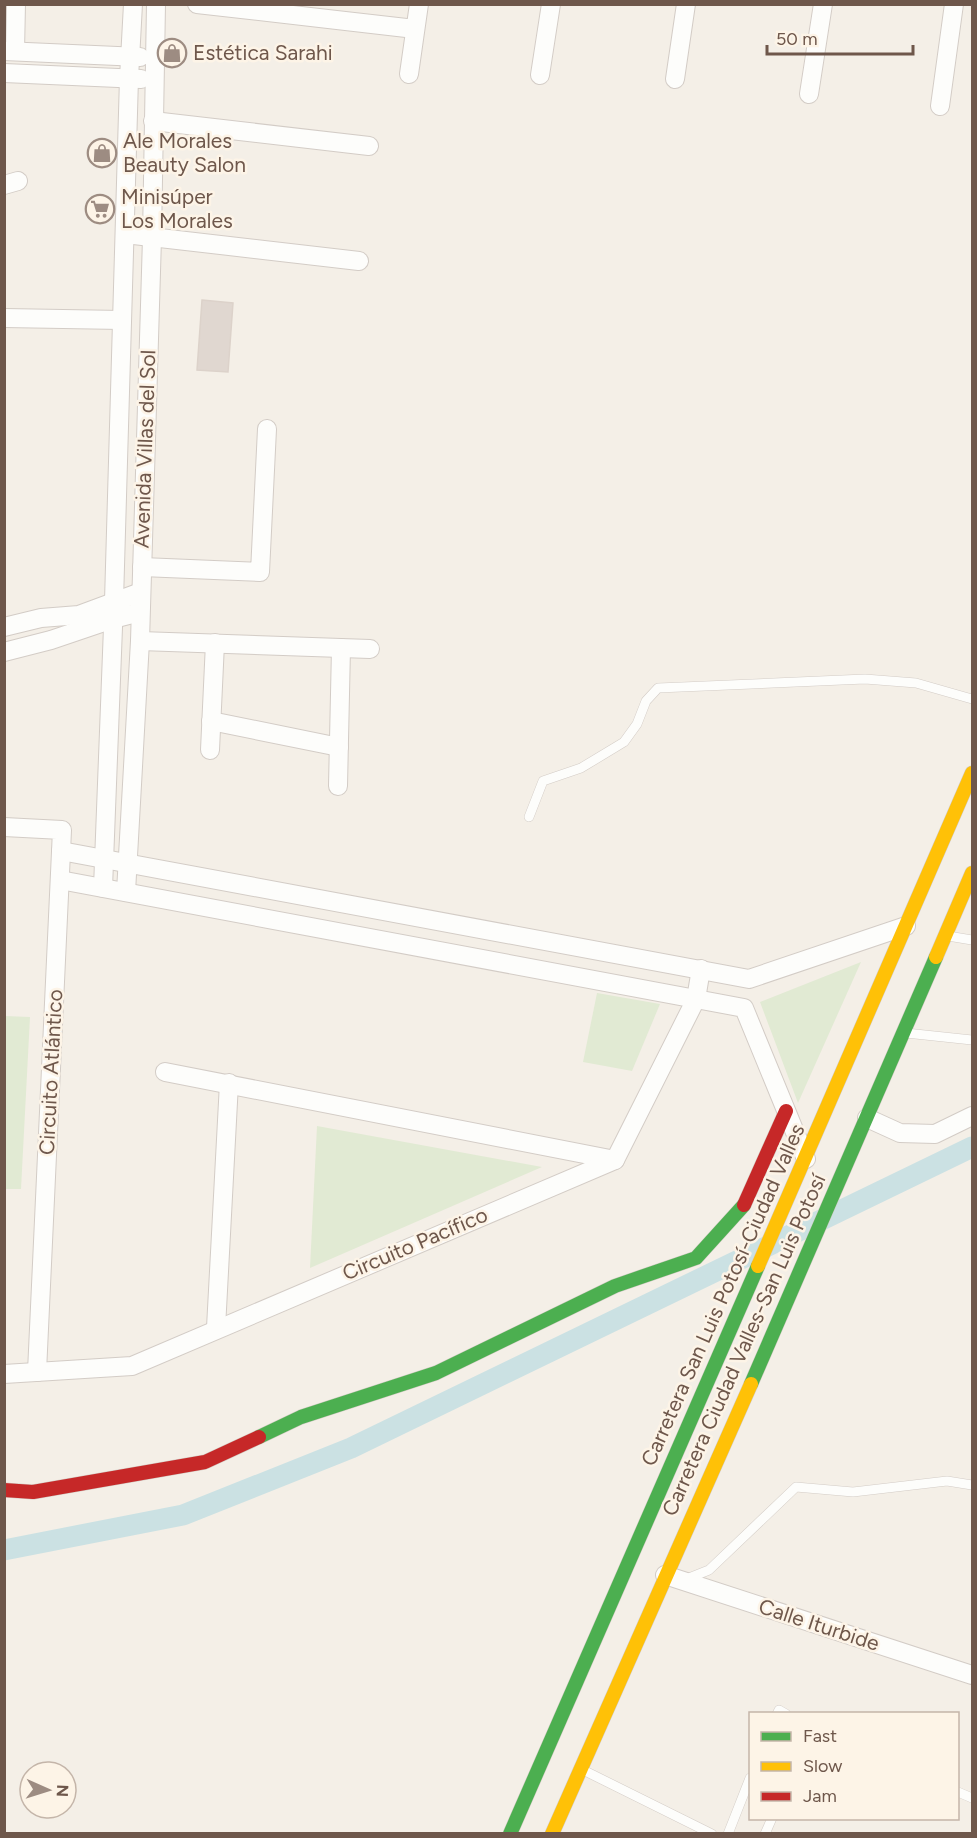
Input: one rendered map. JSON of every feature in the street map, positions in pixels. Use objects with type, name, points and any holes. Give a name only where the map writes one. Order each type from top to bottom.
[{"type":"main road","name":"Carretera San Luis Potosí-Ciudad Valles","points":[[510,1833],[972,773]]},
{"type":"main road","name":"Carretera Ciudad Valles-San Luis Potosí","points":[[552,1833],[674,1578],[785,1309],[972,873]]},
{"type":"main road","points":[[4,1490],[33,1492],[205,1462],[301,1417],[436,1373],[615,1286],[696,1258],[744,1205],[786,1111]]},
{"type":"street","points":[[16,4],[10,51],[154,57]]},
{"type":"street","name":"Avenida Villas del Sol","points":[[103,888],[133,4]]},
{"type":"street","name":"Avenida Villas del Sol","points":[[126,892],[140,641],[152,238],[156,4]]},
{"type":"street","points":[[197,4],[415,29]]},
{"type":"street","points":[[410,74],[419,4]]},
{"type":"street","points":[[540,75],[551,4]]},
{"type":"street","points":[[675,79],[686,4]]},
{"type":"street","points":[[809,94],[823,4]]},
{"type":"street","points":[[940,106],[954,4]]},
{"type":"street","points":[[4,73],[153,79]]},
{"type":"street","points":[[153,121],[369,146]]},
{"type":"street","points":[[125,234],[358,261]]},
{"type":"street","points":[[4,318],[122,320]]},
{"type":"street","points":[[142,567],[260,572],[267,429]]},
{"type":"street","points":[[4,652],[82,631],[141,592]]},
{"type":"street","points":[[4,627],[41,618],[113,610],[140,612]]},
{"type":"street","points":[[140,641],[370,649]]},
{"type":"street","points":[[210,750],[215,643]]},
{"type":"street","points":[[338,786],[341,648]]},
{"type":"street","points":[[211,721],[339,747]]},
{"type":"street","name":"Circuito Atlántico","points":[[4,827],[62,830],[37,1372]]},
{"type":"street","points":[[61,851],[749,979],[906,926]]},
{"type":"street","points":[[60,880],[744,1008]]},
{"type":"street","points":[[456,954],[462,926]]},
{"type":"street","points":[[165,1072],[615,1160],[696,999],[701,969]]},
{"type":"street","points":[[749,979],[744,1008],[786,1111],[803,1165]]},
{"type":"street","points":[[216,1328],[229,1083]]},
{"type":"street","points":[[867,1118],[900,1133],[935,1134],[972,1116]]},
{"type":"street","name":"Circuito Pacífico","points":[[37,1372],[132,1365],[615,1160]]},
{"type":"street","points":[[4,1374],[37,1372]]},
{"type":"street","name":"Calle Iturbide","points":[[674,1578],[972,1674]]},
{"type":"lane","points":[[529,817],[543,782],[581,768],[624,742],[637,724],[646,701],[658,688],[865,679],[916,683],[972,699]]},
{"type":"lane","points":[[946,936],[972,940]]},
{"type":"lane","points":[[904,1032],[972,1040]]},
{"type":"lane","points":[[674,1578],[709,1570],[796,1487],[853,1492],[947,1481],[972,1485]]},
{"type":"lane","points":[[581,1769],[712,1833]]},
{"type":"lane","points":[[728,1833],[749,1780]]},
{"type":"green space","points":[[861,962],[798,1103],[760,1002]]},
{"type":"green space","points":[[597,993],[660,1004],[632,1071],[583,1062]]},
{"type":"green space","points":[[5,1016],[30,1017],[21,1189],[5,1189]]},
{"type":"green space","points":[[317,1126],[542,1167],[310,1268]]},
{"type":"building","points":[[202,300],[233,303],[228,372],[197,370]]},
{"type":"waterway","points":[[4,1550],[183,1515],[351,1448],[972,1147]]},
{"type":"traffic: fast","points":[[751,1384],[936,957]]},
{"type":"traffic: fast","points":[[259,1437],[301,1417],[436,1373],[615,1286],[696,1258],[744,1205]]},
{"type":"traffic: fast","points":[[510,1834],[758,1266]]},
{"type":"traffic: slow","points":[[758,1266],[972,773]]},
{"type":"traffic: slow","points":[[936,957],[972,873]]},
{"type":"traffic: slow","points":[[552,1834],[751,1384]]},
{"type":"traffic: jam","points":[[744,1205],[786,1111]]},
{"type":"traffic: jam","points":[[4,1490],[33,1492],[205,1462],[259,1437]]},
{"type":"place","name":"Estética Sarahi","points":[[172,53]]},
{"type":"place","name":"Ale Morales Beauty Salon","points":[[102,153]]},
{"type":"place","name":"Minisúper Los Morales","points":[[100,209]]}]
